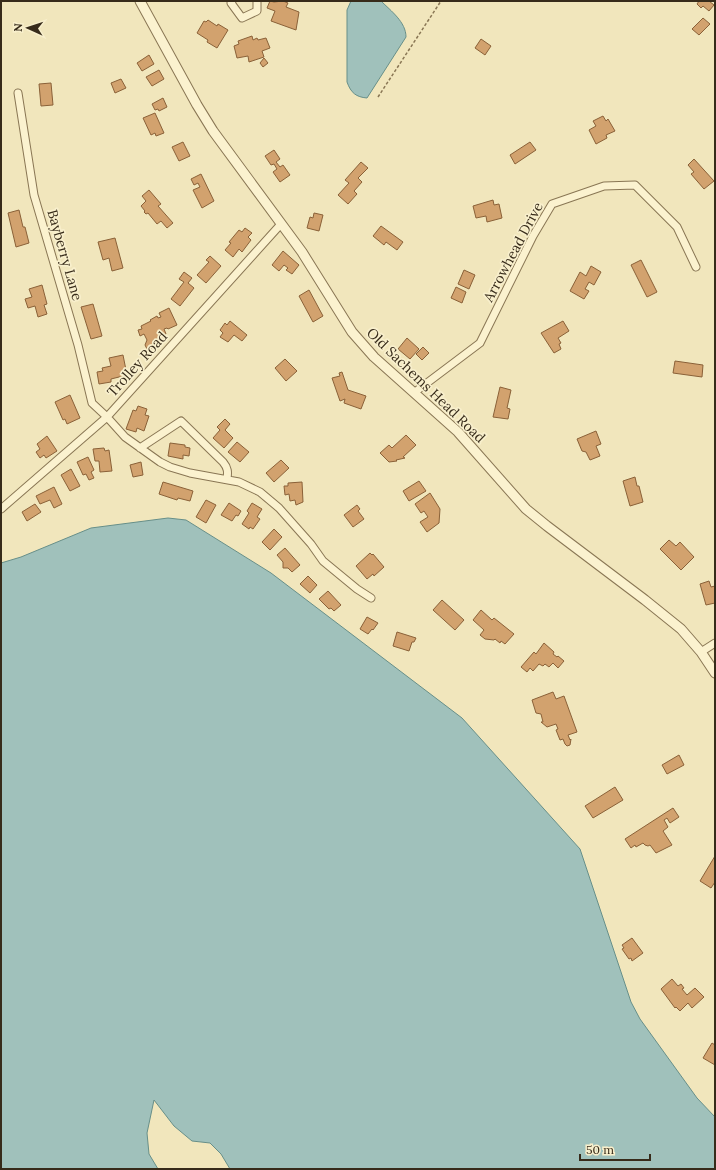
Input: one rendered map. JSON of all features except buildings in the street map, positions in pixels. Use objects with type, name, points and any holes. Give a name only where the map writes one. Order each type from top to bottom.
[{"type":"street","name":"Old Sachems Head Road","points":[[140,1],[197,105],[230,156],[317,274],[352,332],[374,357],[458,432],[526,509],[681,630],[701,652],[715,674]]},
{"type":"street","points":[[232,1],[231,2],[242,18],[257,11],[257,1]]},
{"type":"street","name":"Bayberry Lane","points":[[18,93],[34,195],[78,345],[92,403],[107,417],[121,434],[170,467],[190,473],[239,482],[250,486],[270,499],[311,544],[323,561],[371,598]]},
{"type":"street","name":"Arrowhead Drive","points":[[415,392],[480,343],[533,236],[552,204],[604,186],[635,185],[676,227],[696,267]]},
{"type":"street","name":"Trolley Road","points":[[1,509],[107,417],[281,224]]},
{"type":"street","points":[[140,448],[181,421],[223,462],[228,472],[227,479]]},
{"type":"street","points":[[701,652],[715,643]]},
{"type":"path","points":[[378,97],[441,1]]},
{"type":"water","points":[[351,1],[381,1],[404,26],[406,37],[367,98],[354,94],[347,82],[347,10]]},
{"type":"water","points":[[168,518],[186,520],[271,573],[462,718],[580,849],[631,1002],[640,1019],[697,1098],[715,1117],[715,1169],[230,1169],[221,1154],[210,1143],[192,1141],[174,1126],[154,1100],[147,1133],[149,1154],[158,1169],[1,1169],[1,563],[21,557],[91,528]]}]
